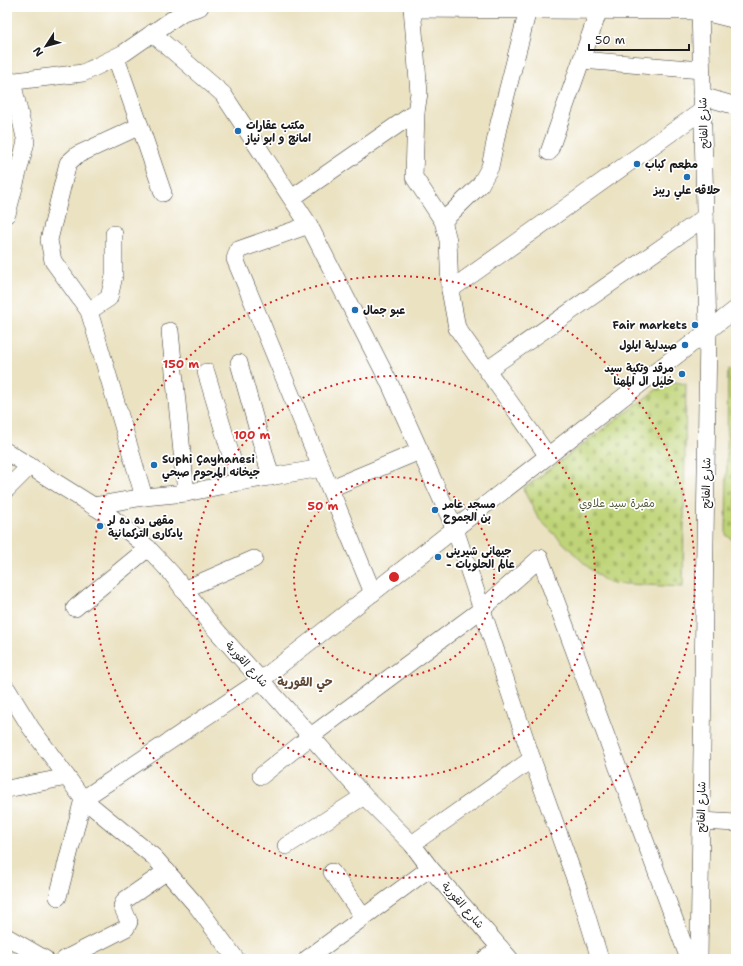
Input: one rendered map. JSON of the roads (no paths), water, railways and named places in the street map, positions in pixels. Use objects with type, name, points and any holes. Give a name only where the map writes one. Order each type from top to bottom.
[{"type":"street","points":[[7,214],[26,142],[9,81],[83,73],[116,58],[184,10],[200,7]]},
{"type":"street","points":[[548,456],[457,328],[450,290],[448,240],[443,221],[414,177],[416,112],[419,93],[412,8],[528,10],[700,9],[736,20]]},
{"type":"street","name":"شارع الفاتح","points":[[699,959],[708,332],[700,9]]},
{"type":"street","points":[[443,221],[480,185],[490,167],[498,123],[528,10]]},
{"type":"street","points":[[549,152],[600,10]]},
{"type":"street","points":[[152,34],[223,94],[309,225],[389,382],[455,529],[532,759],[578,890],[600,959]]},
{"type":"street","points":[[116,58],[163,193]]},
{"type":"street","points":[[582,60],[702,70]]},
{"type":"street","points":[[450,290],[702,103],[736,106]]},
{"type":"street","points":[[292,198],[416,112]]},
{"type":"street","points":[[140,126],[77,155],[68,164],[49,240],[53,261],[88,311],[144,497]]},
{"type":"street","points":[[487,370],[705,217]]},
{"type":"street","points":[[309,225],[238,250],[235,259],[373,593]]},
{"type":"street","points":[[88,311],[109,298],[114,276],[114,234]]},
{"type":"street","points":[[58,897],[83,799],[261,680],[736,309]]},
{"type":"street","points":[[170,331],[186,493]]},
{"type":"street","points":[[239,363],[271,476]]},
{"type":"street","points":[[206,372],[238,482]]},
{"type":"street","points":[[330,488],[420,451]]},
{"type":"street","name":"شارع القورية","points":[[7,452],[93,506],[127,530],[148,548],[172,574],[183,590],[261,680],[364,796],[412,844],[430,868],[505,953]]},
{"type":"street","points":[[7,488],[30,466]]},
{"type":"street","points":[[93,506],[144,497],[186,493],[238,482],[322,468]]},
{"type":"street","points":[[75,608],[148,548]]},
{"type":"street","points":[[261,776],[311,736],[482,609],[540,558],[689,959]]},
{"type":"street","points":[[183,590],[254,559]]},
{"type":"street","points":[[7,689],[31,728],[83,799],[154,857],[196,905],[236,959]]},
{"type":"street","points":[[412,844],[532,759]]},
{"type":"street","points":[[7,789],[67,777]]},
{"type":"street","points":[[286,846],[364,796]]},
{"type":"street","points":[[701,821],[736,823]]},
{"type":"street","points":[[307,959],[430,868]]},
{"type":"street","points":[[64,959],[126,928],[129,922],[122,906],[125,900],[166,871]]},
{"type":"street","points":[[332,872],[363,917]]},
{"type":"street","points":[[7,937],[45,959]]},
{"type":"street","points":[[485,959],[505,953]]},
{"type":"place","name":"مكتب عقارات امانج و ابو نياز","points":[[238,131]]},
{"type":"place","name":"مطعم كباب","points":[[637,164]]},
{"type":"place","name":"حلاقه علي ريبز","points":[[687,177]]},
{"type":"place","name":"عبو جمال","points":[[355,310]]},
{"type":"place","name":"Fair markets","points":[[695,325]]},
{"type":"place","name":"صيدلية ايلول","points":[[685,345]]},
{"type":"place","name":"مرقد وتكية سيد خليل ال المهنا","points":[[682,374]]},
{"type":"place","name":"Suphi Çayhanesi جيخانه المرحوم صبحي","points":[[154,465]]},
{"type":"place","name":"مسجد عامر بن الجموح","points":[[435,510]]},
{"type":"place","name":"مقهى ده ده لر يادكارى التركمانية","points":[[100,526]]},
{"type":"place","name":"جیهانی شیرینی - عالم الحلويات","points":[[438,557]]},
{"type":"district","name":"حي القورية","points":[[305,682]]},
{"type":"park label","name":"مقبرة سيد علاوي","points":[[617,503]]}]
